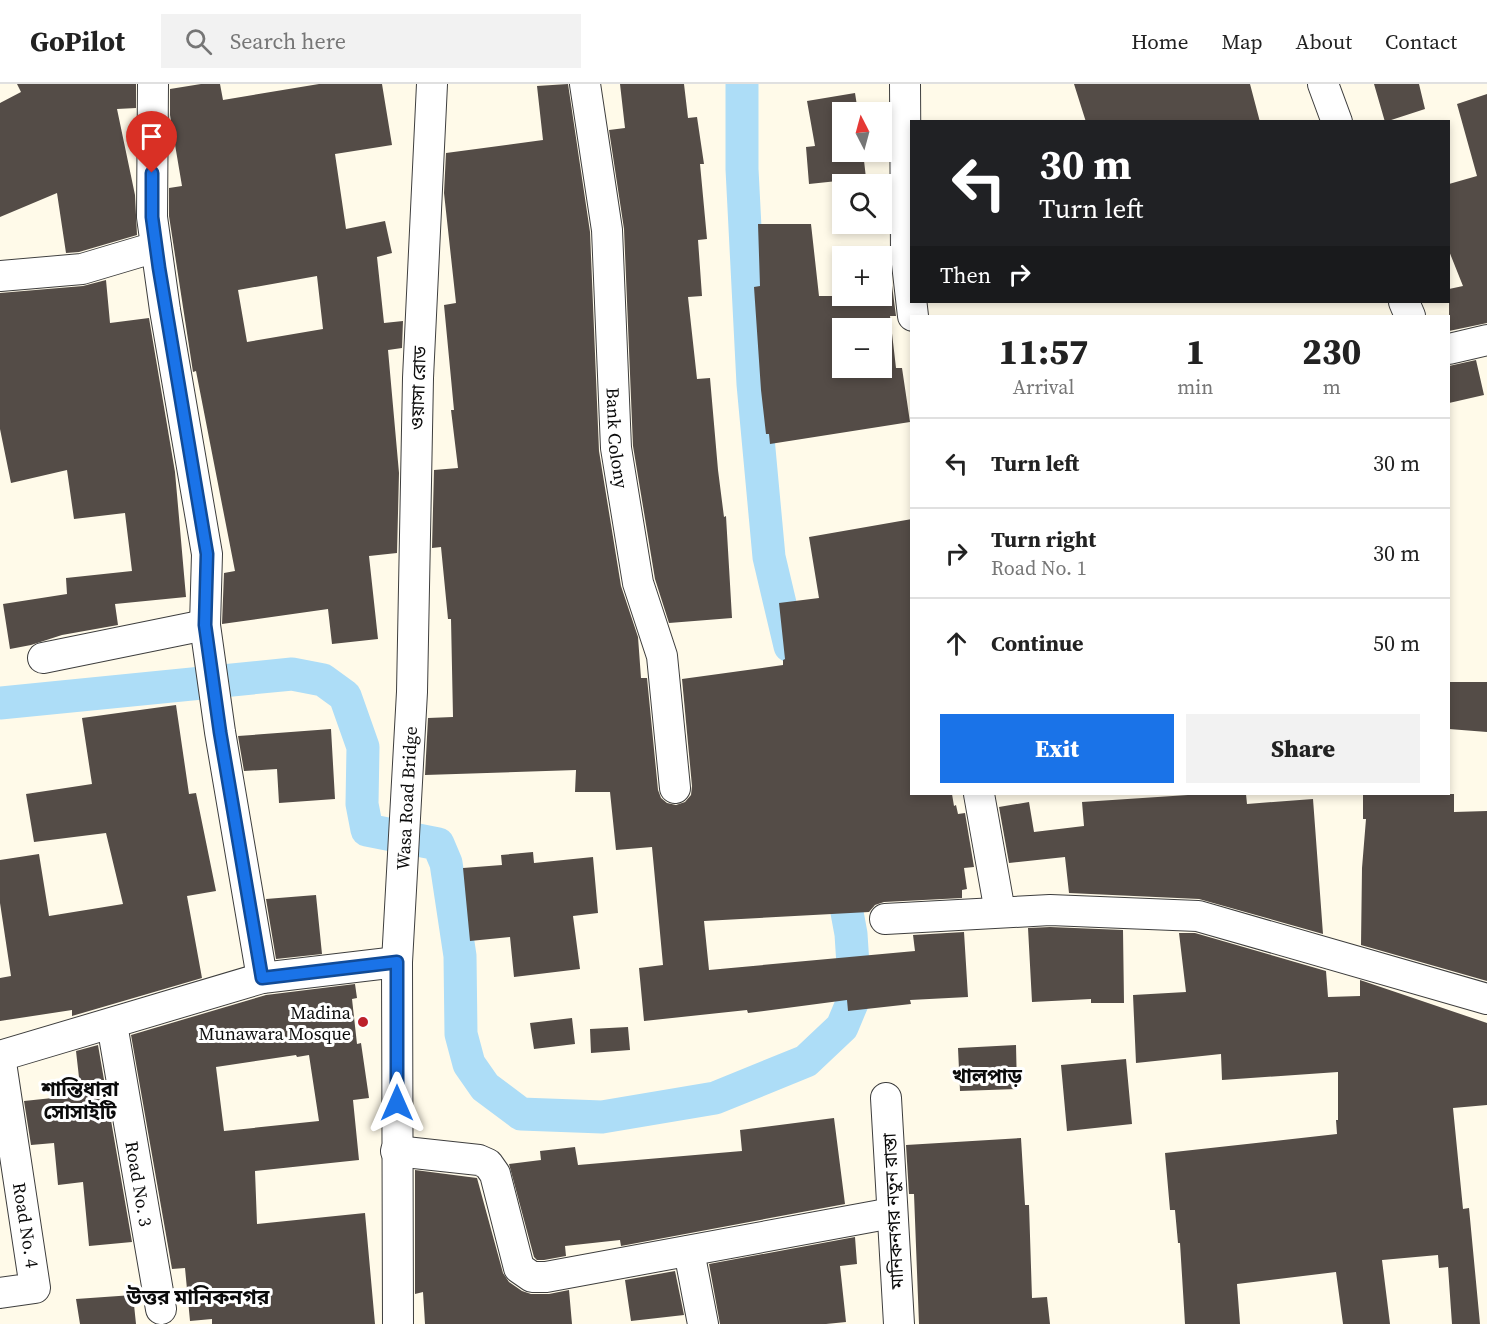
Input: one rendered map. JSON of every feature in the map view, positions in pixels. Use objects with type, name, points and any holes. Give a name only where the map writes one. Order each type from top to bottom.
[{"type":"street","points":[[153,84],[152,217],[207,554],[207,633],[220,732],[262,978]]},
{"type":"street","name":"ওয়াসা রোড","points":[[412,692],[418,378],[432,84]]},
{"type":"street","name":"Bank Colony","points":[[585,84],[607,230],[616,448],[638,583],[662,656],[675,788]]},
{"type":"street","points":[[905,84],[906,255],[910,286]]},
{"type":"street","points":[[1323,84],[1336,120]]},
{"type":"street","points":[[0,276],[82,269],[156,247]]},
{"type":"street","points":[[1450,349],[1487,340]]},
{"type":"street","points":[[43,658],[207,633]]},
{"type":"street","name":"Wasa Road Bridge","points":[[397,962],[412,692]]},
{"type":"street","points":[[980,795],[1000,912]]},
{"type":"street","points":[[885,918],[1050,910],[1198,916],[1487,999]]},
{"type":"street","points":[[0,1056],[262,978],[397,962],[398,1324]]},
{"type":"street","name":"Road No. 3","points":[[112,1024],[161,1309]]},
{"type":"street","name":"Road No. 4","points":[[0,1056],[35,1288],[0,1293]]},
{"type":"street","name":"মানিকনগর নতুন রাস্তা","points":[[886,1098],[899,1324]]},
{"type":"street","points":[[396,1150],[479,1160],[488,1164],[495,1174],[519,1268],[532,1277],[546,1277],[892,1213]]},
{"type":"street","points":[[689,1251],[703,1324]]},
{"type":"building","points":[[17,84],[136,84],[136,108],[117,109],[135,195],[137,235],[79,252],[66,253],[57,193],[0,217],[0,103],[21,92]]},
{"type":"building","points":[[201,84],[220,84],[223,100],[319,84],[382,84],[392,145],[335,154],[346,229],[385,221],[392,253],[377,257],[384,323],[403,321],[402,348],[388,350],[399,473],[397,553],[369,556],[378,639],[332,644],[328,609],[222,624],[224,573],[235,571],[196,371],[193,372],[169,216],[169,188],[182,186],[170,115],[170,89]],"holes":[[[317,276],[323,329],[247,342],[238,290]]]},
{"type":"building","points":[[568,84],[590,232],[599,451],[621,586],[638,637],[641,678],[647,678],[658,790],[661,798],[667,803],[676,805],[685,802],[691,795],[682,679],[783,665],[785,659],[779,603],[819,598],[809,537],[910,519],[910,795],[952,795],[958,814],[965,813],[974,867],[964,868],[967,889],[962,890],[962,898],[884,902],[875,905],[869,912],[704,921],[709,970],[915,951],[913,935],[964,932],[968,997],[910,1000],[911,1004],[848,1011],[847,1000],[748,1013],[747,1010],[644,1021],[639,968],[663,965],[652,847],[616,850],[610,792],[575,792],[576,770],[425,775],[428,718],[453,717],[451,619],[448,619],[441,547],[432,548],[434,470],[458,468],[451,410],[454,410],[444,305],[456,303],[444,193],[446,153],[543,140],[537,86]]},
{"type":"building","points":[[620,84],[684,84],[688,118],[697,117],[704,164],[700,164],[707,239],[698,240],[702,296],[688,297],[697,379],[710,378],[718,470],[724,517],[726,516],[732,618],[669,623],[655,579],[633,446],[624,229],[609,130],[625,128]]},
{"type":"building","points":[[1074,84],[1250,84],[1259,120],[1085,120]]},
{"type":"building","points":[[1374,84],[1419,84],[1425,109],[1384,120]]},
{"type":"building","points":[[855,93],[856,102],[832,102],[832,162],[864,162],[866,174],[832,174],[832,182],[809,184],[806,147],[815,146],[807,101]]},
{"type":"building","points":[[1487,94],[1487,323],[1450,331],[1450,289],[1463,286],[1450,254],[1450,184],[1477,176],[1457,104]]},
{"type":"building","points":[[758,224],[811,224],[819,296],[832,296],[832,306],[892,306],[892,286],[896,316],[890,316],[890,318],[832,318],[832,378],[892,378],[892,333],[896,368],[902,368],[910,422],[770,444],[769,434],[766,434],[761,390],[754,287],[760,286]]},
{"type":"building","points":[[106,280],[110,323],[149,318],[175,472],[186,597],[115,604],[118,625],[62,635],[10,649],[3,604],[67,594],[66,578],[132,571],[125,513],[74,519],[67,470],[11,483],[0,429],[0,293],[83,286]]},
{"type":"building","points":[[1476,360],[1484,395],[1450,403],[1450,366]]},
{"type":"building","points":[[1450,682],[1487,682],[1487,732],[1450,729]]},
{"type":"building","points":[[176,705],[189,794],[196,793],[216,891],[187,896],[202,978],[72,1016],[72,1010],[0,1021],[0,978],[11,976],[0,903],[0,860],[39,854],[49,916],[123,904],[106,833],[34,842],[26,794],[92,784],[82,718]]},
{"type":"building","points":[[331,729],[335,799],[279,803],[277,769],[244,771],[238,736]]},
{"type":"building","points":[[1454,794],[1454,812],[1487,811],[1487,981],[1361,945],[1362,868],[1366,819],[1363,819],[1363,795]]},
{"type":"building","points":[[1188,795],[1246,795],[1247,804],[1313,799],[1323,934],[1199,899],[1069,893],[1065,857],[1009,863],[999,807],[1029,802],[1034,832],[1084,826],[1082,802]]},
{"type":"building","points":[[533,852],[534,863],[593,857],[598,913],[573,916],[580,969],[514,977],[510,937],[470,941],[463,868],[502,865],[501,855]]},
{"type":"building","points":[[316,895],[322,954],[276,959],[266,899]]},
{"type":"building","points":[[1028,928],[1123,930],[1124,1003],[1091,1003],[1091,999],[1032,1002]]},
{"type":"building","points":[[1179,933],[1195,933],[1326,971],[1328,997],[1360,996],[1360,980],[1487,1023],[1487,1105],[1453,1108],[1463,1209],[1469,1208],[1480,1324],[1452,1324],[1448,1267],[1439,1268],[1438,1255],[1382,1260],[1390,1324],[1343,1324],[1336,1272],[1237,1284],[1240,1324],[1185,1324],[1180,1243],[1178,1243],[1175,1210],[1170,1210],[1165,1153],[1337,1134],[1338,1072],[1222,1080],[1221,1054],[1136,1063],[1133,995],[1186,992]]},
{"type":"building","points":[[355,984],[357,998],[352,999],[357,1044],[361,1043],[369,1098],[353,1100],[359,1160],[255,1171],[257,1224],[365,1213],[375,1324],[212,1324],[212,1319],[190,1321],[185,1268],[172,1269],[131,1035],[266,995]],"holes":[[[296,1055],[297,1057],[309,1055],[319,1121],[224,1131],[216,1067]]]},
{"type":"building","points":[[572,1018],[575,1044],[534,1049],[530,1023]]},
{"type":"building","points":[[628,1027],[630,1050],[591,1053],[590,1029]]},
{"type":"building","points":[[98,1045],[132,1242],[89,1246],[83,1182],[58,1185],[54,1143],[31,1145],[24,1101],[81,1095],[76,1051]]},
{"type":"building","points":[[1016,1045],[1017,1089],[960,1091],[958,1048]]},
{"type":"building","points":[[1126,1059],[1132,1124],[1067,1131],[1061,1065]]},
{"type":"building","points":[[834,1118],[845,1204],[621,1246],[620,1240],[565,1246],[566,1256],[544,1260],[537,1260],[534,1257],[509,1164],[541,1160],[540,1151],[575,1147],[578,1165],[742,1151],[740,1130]]},
{"type":"building","points":[[1021,1138],[1025,1205],[1029,1205],[1032,1298],[1047,1297],[1050,1324],[919,1324],[914,1194],[909,1194],[906,1145]]},
{"type":"building","points":[[415,1170],[477,1178],[503,1273],[509,1282],[531,1294],[549,1294],[569,1290],[572,1324],[425,1324],[423,1292],[415,1294]]},
{"type":"building","points":[[855,1237],[857,1264],[840,1266],[846,1322],[720,1324],[709,1264]]},
{"type":"building","points":[[675,1271],[684,1315],[631,1321],[625,1280]]},
{"type":"building","points":[[133,1295],[136,1324],[80,1324],[76,1299]]},
{"type":"waterway","points":[[742,84],[742,169],[753,384],[769,557],[790,646]]},
{"type":"waterway","points":[[0,703],[292,674],[323,680],[345,696],[363,747],[362,804],[367,830],[438,844],[446,863],[460,956],[461,1034],[469,1064],[485,1087],[521,1114],[602,1117],[715,1098],[806,1061],[842,1027],[855,996],[851,934],[839,869]]},
{"type":"place","name":"Madina Munawara Mosque","points":[[363,1022]]},
{"type":"district","name":"খালপাড়","points":[[987,1076]]},
{"type":"district","name":"শান্তিধারা সোসাইটি","points":[[80,1100]]},
{"type":"district","name":"উত্তর মানিকনগর","points":[[198,1296]]},
{"type":"route","points":[[152,173],[152,217],[165,310],[207,554],[205,625],[220,732],[262,978],[397,962],[397,1103]]}]
